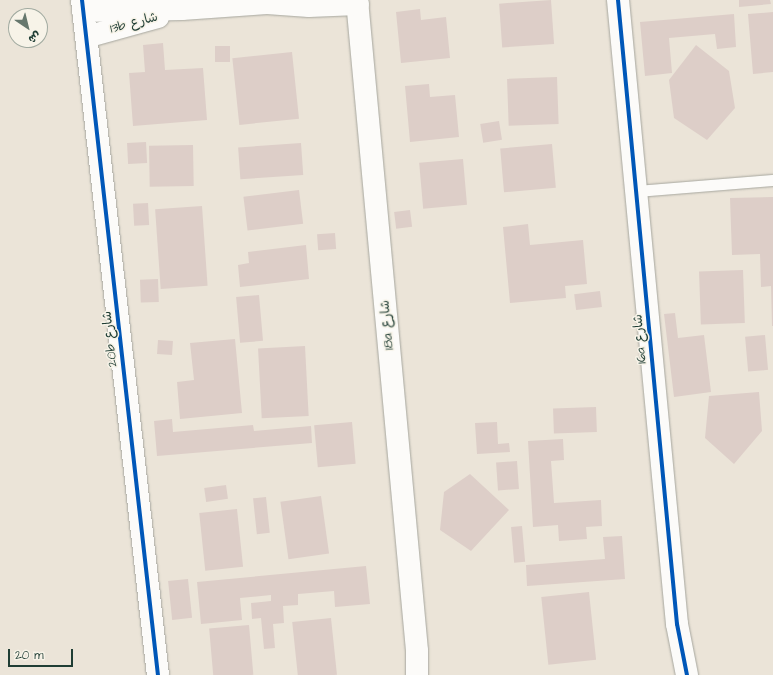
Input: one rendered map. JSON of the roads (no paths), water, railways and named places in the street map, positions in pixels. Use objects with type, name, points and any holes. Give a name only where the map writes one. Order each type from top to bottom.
[{"type":"street","name":"16a شارع","points":[[618,0],[677,624],[687,675]]},
{"type":"street","name":"13b شارع","points":[[83,5],[182,9],[273,1],[309,6],[357,2]]},
{"type":"street","name":"18a شارع","points":[[357,2],[417,651],[417,675]]},
{"type":"street","name":"20b شارع","points":[[83,5],[158,675]]},
{"type":"street","name":"13b شارع","points":[[86,37],[182,9]]},
{"type":"street","name":"16a شارع","points":[[674,675],[677,624]]},
{"type":"street","name":"18a شارع","points":[[417,651],[425,675]]},
{"type":"lane","points":[[636,191],[773,180]]}]
